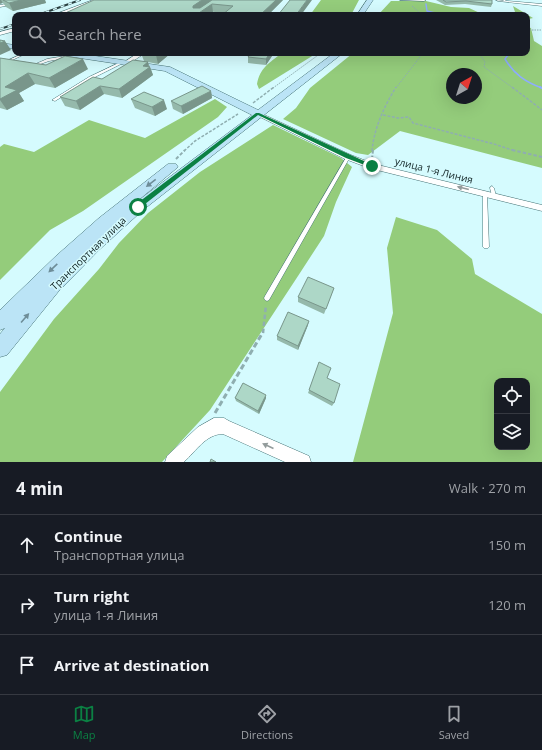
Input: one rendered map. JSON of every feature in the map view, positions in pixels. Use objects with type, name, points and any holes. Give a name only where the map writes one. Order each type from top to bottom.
[{"type":"street","points":[[63,12],[97,0]]},
{"type":"street","points":[[362,12],[370,0]]},
{"type":"street","points":[[369,12],[374,2],[373,0]]},
{"type":"street","points":[[402,0],[424,0]]},
{"type":"street","points":[[498,0],[542,5]]},
{"type":"street","points":[[0,34],[12,30]]},
{"type":"street","points":[[0,44],[12,46]]},
{"type":"street","points":[[83,56],[167,69],[253,109]]},
{"type":"street","points":[[126,62],[137,56]]},
{"type":"street","name":"Транспортная улица","points":[[0,322],[37,283],[81,241],[159,177],[325,56]]},
{"type":"street","name":"Транспортная улица","points":[[0,348],[52,287],[94,246],[138,207],[253,109],[334,56]]},
{"type":"street","name":"улица 1-я Линия","points":[[253,109],[348,157],[372,166],[485,194],[493,192],[542,208]]},
{"type":"street","points":[[173,462],[203,432],[214,426],[224,426],[303,462]]},
{"type":"lane","points":[[0,6],[12,4]]},
{"type":"lane","points":[[0,65],[20,56]]},
{"type":"lane","points":[[32,67],[48,60],[63,58],[66,56]]},
{"type":"lane","points":[[54,100],[90,78],[126,62]]},
{"type":"lane","points":[[267,298],[348,157]]},
{"type":"lane","points":[[485,194],[486,248]]},
{"type":"path","points":[[407,0],[419,12]]},
{"type":"path","points":[[530,30],[542,30]]},
{"type":"path","points":[[253,109],[317,56]]},
{"type":"path","points":[[372,166],[372,147],[377,127],[384,109],[395,90],[421,56]]},
{"type":"path","points":[[481,56],[485,62],[484,67],[542,110]]},
{"type":"path","points":[[382,115],[398,118],[409,117],[413,123],[494,144],[520,153],[542,157]]},
{"type":"path","points":[[203,432],[263,334],[267,298]]},
{"type":"green space","points":[[321,0],[359,0],[353,12],[312,12]]},
{"type":"green space","points":[[391,1],[426,1],[451,7],[469,8],[478,12],[381,12]]},
{"type":"green space","points":[[513,6],[523,12],[515,12]]},
{"type":"green space","points":[[530,28],[534,41],[542,46],[542,168],[400,131],[368,155],[356,153],[283,119],[296,108],[310,88],[349,56],[530,56]]},
{"type":"green space","points":[[278,56],[312,56],[259,89],[257,84],[258,78],[269,63]]},
{"type":"green space","points":[[215,99],[227,107],[218,117],[83,211],[50,230],[0,280],[0,147],[4,144],[34,152],[89,120],[145,138]]},
{"type":"green space","points":[[273,125],[341,158],[352,167],[336,202],[324,236],[210,410],[162,462],[0,462],[0,392],[54,319],[99,269],[119,243],[148,213],[200,172]]},
{"type":"green space","points":[[396,217],[437,230],[472,259],[475,274],[542,314],[542,462],[353,462],[393,313],[387,248]]},
{"type":"building","points":[[3,0],[21,0],[9,3]]},
{"type":"building","points":[[94,0],[202,0],[193,6],[193,8],[200,8],[212,0],[276,0],[263,12],[226,12],[233,6],[212,4],[200,12],[68,12]]},
{"type":"building","points":[[290,0],[307,0],[298,12],[280,12]]},
{"type":"building","points":[[443,0],[492,0],[492,4],[466,1],[446,2]]},
{"type":"building","points":[[65,56],[83,59],[49,78],[28,73],[5,87],[17,90],[0,99],[0,58],[46,65]]},
{"type":"building","points":[[249,56],[268,56],[266,59],[248,57]]},
{"type":"building","points":[[133,60],[148,62],[143,66],[150,67],[119,89],[100,86],[76,101],[60,97],[93,77],[102,79]]},
{"type":"building","points":[[202,86],[211,91],[181,106],[171,101]]},
{"type":"building","points":[[144,92],[164,100],[152,107],[131,99]]},
{"type":"building","points":[[308,277],[334,288],[326,309],[298,297]]},
{"type":"building","points":[[288,312],[309,321],[298,346],[277,336]]},
{"type":"building","points":[[319,362],[331,368],[327,378],[340,384],[334,403],[309,390]]},
{"type":"building","points":[[243,383],[266,395],[258,411],[235,398]]},
{"type":"waterway","points":[[426,4],[427,11],[431,12]]},
{"type":"waterway","points":[[507,56],[505,59],[516,73],[530,83],[542,88],[540,87]]},
{"type":"railway","points":[[46,12],[80,0]]},
{"type":"railway","points":[[0,29],[12,25]]},
{"type":"route","points":[[138,207],[258,114],[348,157],[372,166]]}]
